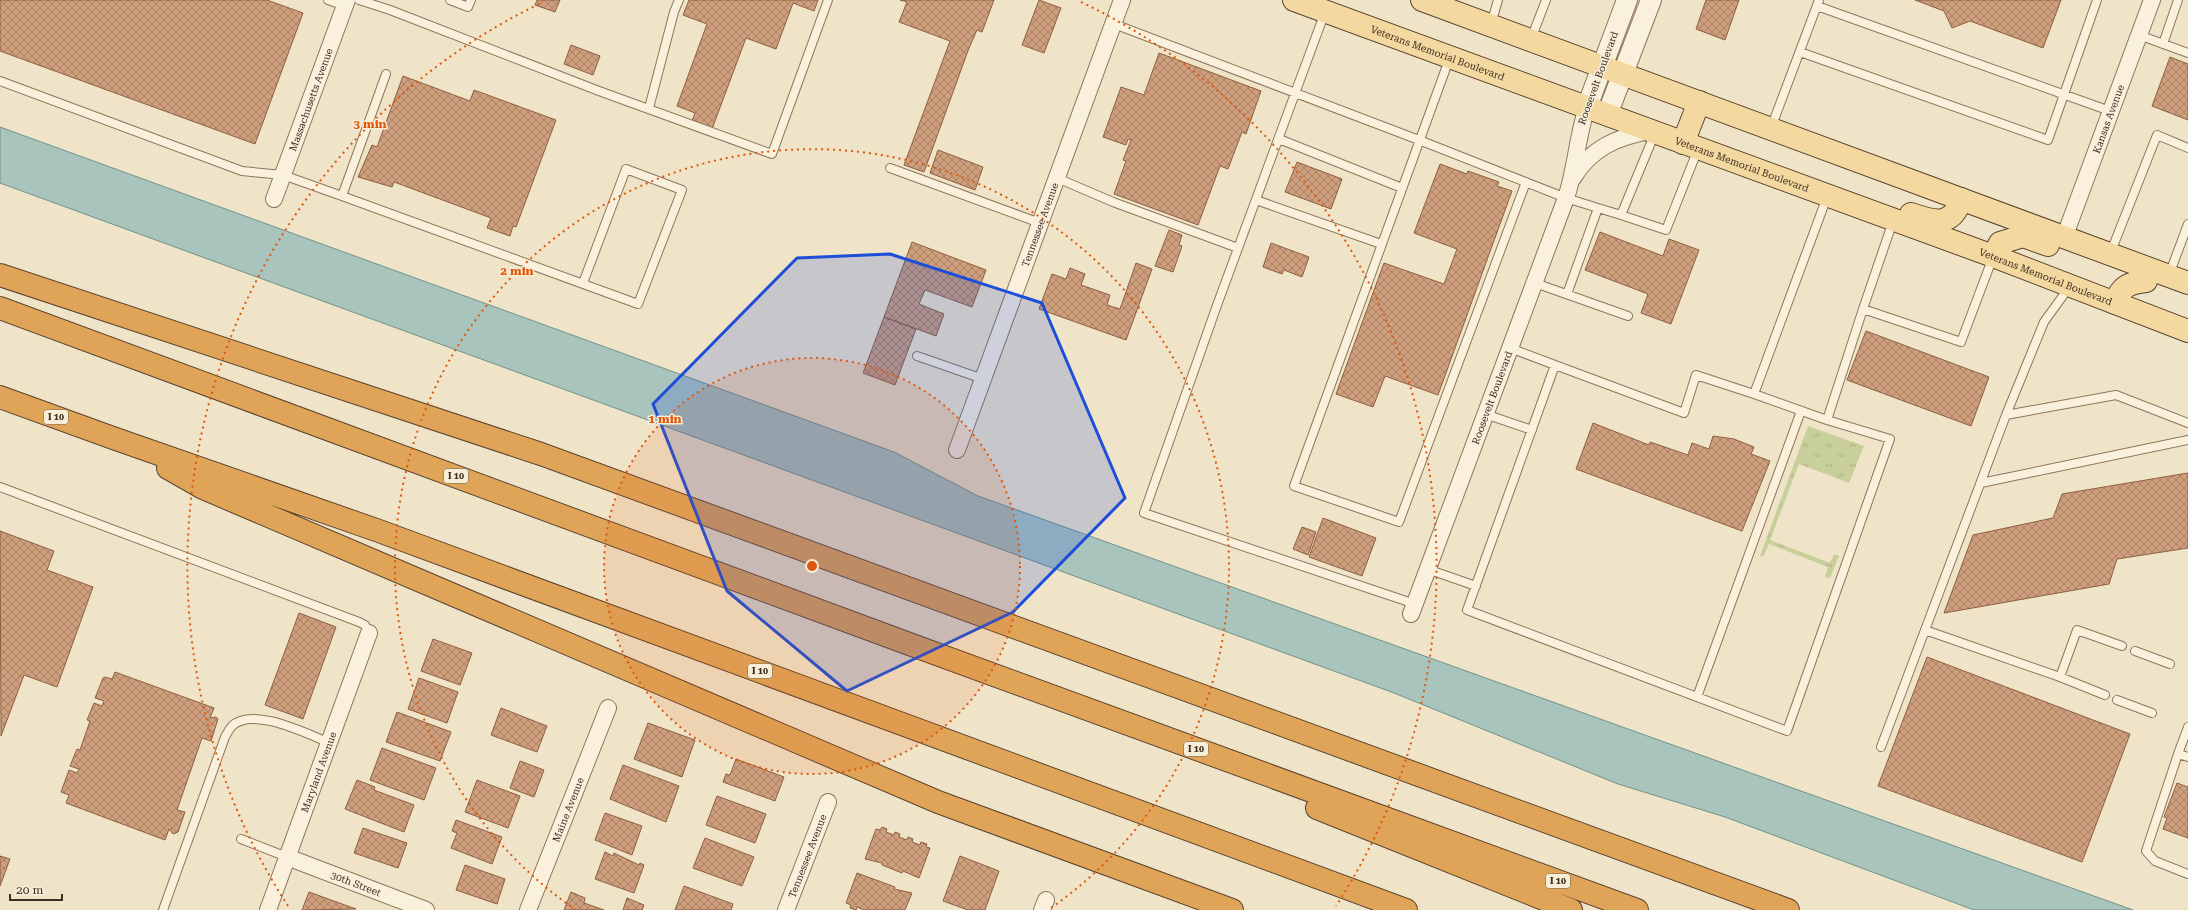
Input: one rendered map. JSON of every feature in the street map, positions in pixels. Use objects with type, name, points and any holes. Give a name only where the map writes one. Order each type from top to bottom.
[{"type":"highway","points":[[0,276],[541,454],[1788,910]]},
{"type":"highway","name":"I 10","points":[[0,308],[912,645],[1637,910]]},
{"type":"highway","name":"I 10","points":[[0,396],[113,438],[379,531],[1406,910]]},
{"type":"highway","points":[[113,438],[203,488],[938,802],[1232,910]]},
{"type":"highway","points":[[912,645],[1571,910]]},
{"type":"main road","name":"Veterans Memorial Boulevard","points":[[1294,0],[1893,221],[1993,256],[2188,331]]},
{"type":"main road","points":[[1422,0],[1446,4],[1490,25],[1602,65],[2179,280]]},
{"type":"main road","points":[[1690,146],[1699,102]]},
{"type":"main road","points":[[1750,168],[1762,164],[1775,163],[1930,221],[1942,221],[1952,216],[1958,210],[1961,199]]},
{"type":"main road","points":[[1993,256],[2000,243],[2023,236],[2188,297]]},
{"type":"main road","points":[[2115,303],[2123,287],[2131,283],[2146,281]]},
{"type":"street","name":"Tennessee Avenue","points":[[957,450],[1122,0]]},
{"type":"street","name":"Roosevelt Boulevard","points":[[1572,181],[1577,143],[1587,107],[1627,0]]},
{"type":"street","points":[[1608,115],[1651,0]]},
{"type":"street","name":"Kansas Avenue","points":[[2064,238],[2152,0]]},
{"type":"street","name":"Massachusetts Avenue","points":[[274,199],[350,2]]},
{"type":"street","name":"Roosevelt Boulevard","points":[[1412,609],[1572,181],[1581,165],[1596,151],[1609,142],[1653,132]]},
{"type":"street","name":"Maryland Avenue","points":[[268,910],[369,633]]},
{"type":"street","name":"Maine Avenue","points":[[528,910],[608,708]]},
{"type":"street","name":"Tennessee Avenue","points":[[786,910],[828,802]]},
{"type":"street","name":"30th Street","points":[[287,857],[426,910]]},
{"type":"lane","points":[[328,0],[350,2],[390,10],[772,154],[828,0]]},
{"type":"lane","points":[[450,0],[468,7],[471,0]]},
{"type":"lane","points":[[649,108],[674,12],[679,0]]},
{"type":"lane","points":[[1490,25],[1498,0]]},
{"type":"lane","points":[[1530,40],[1546,0]]},
{"type":"lane","points":[[1800,52],[2048,140],[2097,0]]},
{"type":"lane","points":[[2163,44],[2178,0]]},
{"type":"lane","points":[[1771,129],[1818,3],[2110,111]]},
{"type":"lane","points":[[1326,12],[1238,248],[1144,513],[1412,609]]},
{"type":"lane","points":[[1114,24],[1419,140],[1566,198],[1666,230],[1690,146]]},
{"type":"lane","points":[[2139,35],[2188,53]]},
{"type":"lane","points":[[1450,57],[1294,486],[1399,522],[1526,182]]},
{"type":"lane","points":[[342,196],[386,74]]},
{"type":"lane","points":[[0,81],[242,171],[283,175],[638,304],[682,190],[626,169],[583,283]]},
{"type":"lane","points":[[1621,215],[1653,132]]},
{"type":"lane","points":[[2110,254],[2157,135],[2188,148]]},
{"type":"lane","points":[[1279,139],[1402,188]]},
{"type":"lane","points":[[890,168],[1040,223]]},
{"type":"lane","points":[[1057,178],[1113,202],[1238,248]]},
{"type":"lane","points":[[1754,394],[1827,196]]},
{"type":"lane","points":[[1256,200],[1381,244]]},
{"type":"lane","points":[[1567,294],[1598,208]]},
{"type":"lane","points":[[1827,420],[1893,221]]},
{"type":"lane","points":[[2179,280],[2188,224]]},
{"type":"lane","points":[[1863,309],[1961,342],[1993,256]]},
{"type":"lane","points":[[1535,283],[1628,316]]},
{"type":"lane","points":[[1881,747],[2006,415],[2044,322],[2071,286]]},
{"type":"lane","points":[[1510,348],[1684,413],[1696,375],[1827,420],[1890,439],[1787,731],[1467,610],[1555,365]]},
{"type":"lane","points":[[916,356],[983,379]]},
{"type":"lane","points":[[2006,415],[2116,396],[2188,423]]},
{"type":"lane","points":[[1697,697],[1801,411]]},
{"type":"lane","points":[[1486,414],[1532,430]]},
{"type":"lane","points":[[1980,483],[2188,440]]},
{"type":"lane","points":[[0,487],[348,617],[365,625],[369,633]]},
{"type":"lane","points":[[1428,569],[1476,586]]},
{"type":"lane","points":[[1925,630],[2060,677],[2105,695]]},
{"type":"lane","points":[[2060,677],[2077,630],[2122,646]]},
{"type":"lane","points":[[2135,651],[2170,664]]},
{"type":"lane","points":[[2118,700],[2152,713]]},
{"type":"lane","points":[[163,910],[225,737],[232,726],[244,721],[272,720],[330,743]]},
{"type":"lane","points":[[2188,727],[2146,851],[2155,861],[2188,874]]},
{"type":"lane","points":[[2178,754],[2188,757]]},
{"type":"lane","points":[[241,839],[287,857]]},
{"type":"highlighted area","points":[[890,254],[1042,303],[1125,498],[1013,612],[847,691],[727,591],[653,404],[797,258]]},
{"type":"green space","points":[[1808,426],[1864,446],[1849,483],[1799,464],[1770,540],[1830,563],[1834,554],[1839,556],[1830,578],[1825,577],[1828,567],[1769,544],[1763,557],[1760,556]]},
{"type":"water","points":[[0,127],[894,452],[978,496],[2133,910],[1974,910],[1725,817],[1618,784],[1394,693],[0,183]]},
{"type":"building","points":[[0,0],[267,0],[303,13],[255,144],[0,51]]},
{"type":"building","points":[[537,0],[560,0],[555,12],[535,5]]},
{"type":"building","points":[[689,0],[818,0],[814,11],[793,3],[776,49],[746,38],[712,129],[692,121],[695,113],[677,106],[707,24],[683,15]]},
{"type":"building","points":[[900,0],[994,0],[982,32],[977,30],[969,48],[924,172],[904,165],[950,41],[899,22],[907,2]]},
{"type":"building","points":[[1039,0],[1061,8],[1044,53],[1022,45]]},
{"type":"building","points":[[1706,0],[1739,0],[1725,40],[1696,29]]},
{"type":"building","points":[[1915,0],[2061,0],[2043,48],[1970,21],[1952,28],[1944,11]]},
{"type":"building","points":[[571,45],[600,56],[593,75],[564,64]]},
{"type":"building","points":[[1159,53],[1261,91],[1246,134],[1242,132],[1228,169],[1220,166],[1198,225],[1114,194],[1126,161],[1123,160],[1131,140],[1128,139],[1126,145],[1103,137],[1121,87],[1144,95]]},
{"type":"building","points":[[2170,57],[2188,64],[2188,120],[2152,106]]},
{"type":"building","points":[[403,76],[470,101],[474,90],[556,120],[516,227],[513,226],[510,236],[487,228],[491,218],[394,182],[392,187],[358,177],[372,145],[377,147]]},
{"type":"building","points":[[938,150],[983,167],[975,190],[930,173]]},
{"type":"building","points":[[1297,162],[1342,179],[1331,209],[1285,192]]},
{"type":"building","points":[[1440,164],[1467,174],[1468,171],[1499,182],[1497,186],[1512,191],[1438,395],[1385,376],[1373,407],[1336,394],[1384,263],[1444,284],[1457,249],[1414,233]]},
{"type":"building","points":[[1169,230],[1182,235],[1179,245],[1182,246],[1173,272],[1155,266]]},
{"type":"building","points":[[1600,232],[1663,256],[1669,239],[1699,250],[1671,324],[1641,313],[1648,294],[1585,270]]},
{"type":"building","points":[[912,242],[986,270],[972,307],[925,290],[919,304],[944,314],[936,336],[884,317]]},
{"type":"building","points":[[1271,243],[1309,257],[1302,277],[1284,270],[1282,274],[1263,267]]},
{"type":"building","points":[[1136,263],[1152,269],[1126,340],[1039,309],[1052,274],[1066,279],[1070,268],[1085,274],[1081,285],[1110,295],[1107,305],[1120,309]]},
{"type":"building","points":[[884,317],[916,329],[895,385],[863,373]]},
{"type":"building","points":[[1866,331],[1989,377],[1971,426],[1847,380]]},
{"type":"building","points":[[1593,423],[1649,445],[1650,442],[1688,455],[1692,443],[1709,449],[1713,436],[1734,439],[1754,447],[1751,454],[1770,461],[1742,531],[1576,469]]},
{"type":"building","points":[[2188,473],[2188,548],[2117,559],[2109,584],[1944,613],[1973,535],[2053,518],[2062,494]]},
{"type":"building","points":[[1323,518],[1376,538],[1362,576],[1309,557]]},
{"type":"building","points":[[1302,527],[1316,532],[1308,555],[1293,549]]},
{"type":"building","points":[[0,531],[54,551],[47,570],[93,587],[57,687],[24,675],[1,736]]},
{"type":"building","points":[[299,613],[336,627],[303,719],[265,705]]},
{"type":"building","points":[[433,639],[472,653],[460,685],[421,671]]},
{"type":"building","points":[[1927,657],[2130,734],[2082,862],[1878,786]]},
{"type":"building","points":[[115,672],[214,708],[210,718],[216,717],[218,719],[211,741],[202,738],[177,810],[185,812],[178,832],[173,834],[169,829],[165,840],[66,803],[69,795],[61,792],[69,770],[77,773],[79,769],[70,766],[77,749],[80,750],[90,721],[87,720],[94,703],[102,706],[104,701],[95,698],[103,678],[105,677],[112,679]]},
{"type":"building","points":[[419,678],[458,692],[447,723],[408,709]]},
{"type":"building","points":[[501,708],[547,726],[537,752],[491,735]]},
{"type":"building","points":[[397,712],[451,732],[440,761],[386,742]]},
{"type":"building","points":[[648,723],[695,740],[682,777],[634,759]]},
{"type":"building","points":[[382,748],[436,768],[424,800],[370,780]]},
{"type":"building","points":[[736,759],[784,777],[775,801],[723,782],[726,774],[730,775]]},
{"type":"building","points":[[520,761],[544,770],[534,797],[510,788]]},
{"type":"building","points":[[623,765],[679,786],[666,822],[610,799]]},
{"type":"building","points":[[357,780],[375,787],[374,790],[414,805],[404,832],[345,809]]},
{"type":"building","points":[[477,780],[520,796],[508,828],[465,812]]},
{"type":"building","points":[[2177,783],[2188,787],[2188,838],[2163,829],[2167,818],[2164,817]]},
{"type":"building","points":[[717,796],[766,814],[755,843],[706,825]]},
{"type":"building","points":[[605,813],[642,826],[632,855],[595,840]]},
{"type":"building","points":[[456,820],[502,837],[492,864],[451,848],[457,833],[452,831]]},
{"type":"building","points":[[882,827],[887,829],[886,832],[894,835],[895,832],[900,834],[899,837],[907,840],[908,837],[913,839],[912,842],[920,845],[921,842],[927,844],[926,847],[930,848],[919,878],[903,871],[902,873],[882,865],[882,863],[865,859],[876,829],[880,830]]},
{"type":"building","points":[[363,828],[407,843],[398,868],[354,853]]},
{"type":"building","points":[[705,838],[754,857],[742,886],[693,868]]},
{"type":"building","points":[[605,852],[613,856],[614,853],[639,865],[640,863],[644,865],[634,893],[595,879]]},
{"type":"building","points":[[0,856],[10,859],[0,886]]},
{"type":"building","points":[[960,856],[999,871],[985,910],[968,910],[943,901]]},
{"type":"building","points":[[465,865],[505,879],[497,904],[456,890]]},
{"type":"building","points":[[857,873],[895,887],[894,889],[912,893],[905,910],[864,910],[857,907],[856,910],[850,908],[851,905],[846,903]]},
{"type":"building","points":[[684,886],[733,904],[731,910],[675,910]]},
{"type":"building","points":[[309,892],[356,909],[302,910]]},
{"type":"building","points":[[571,892],[585,898],[584,903],[604,910],[564,910]]},
{"type":"building","points":[[627,898],[644,905],[642,910],[623,910]]}]
